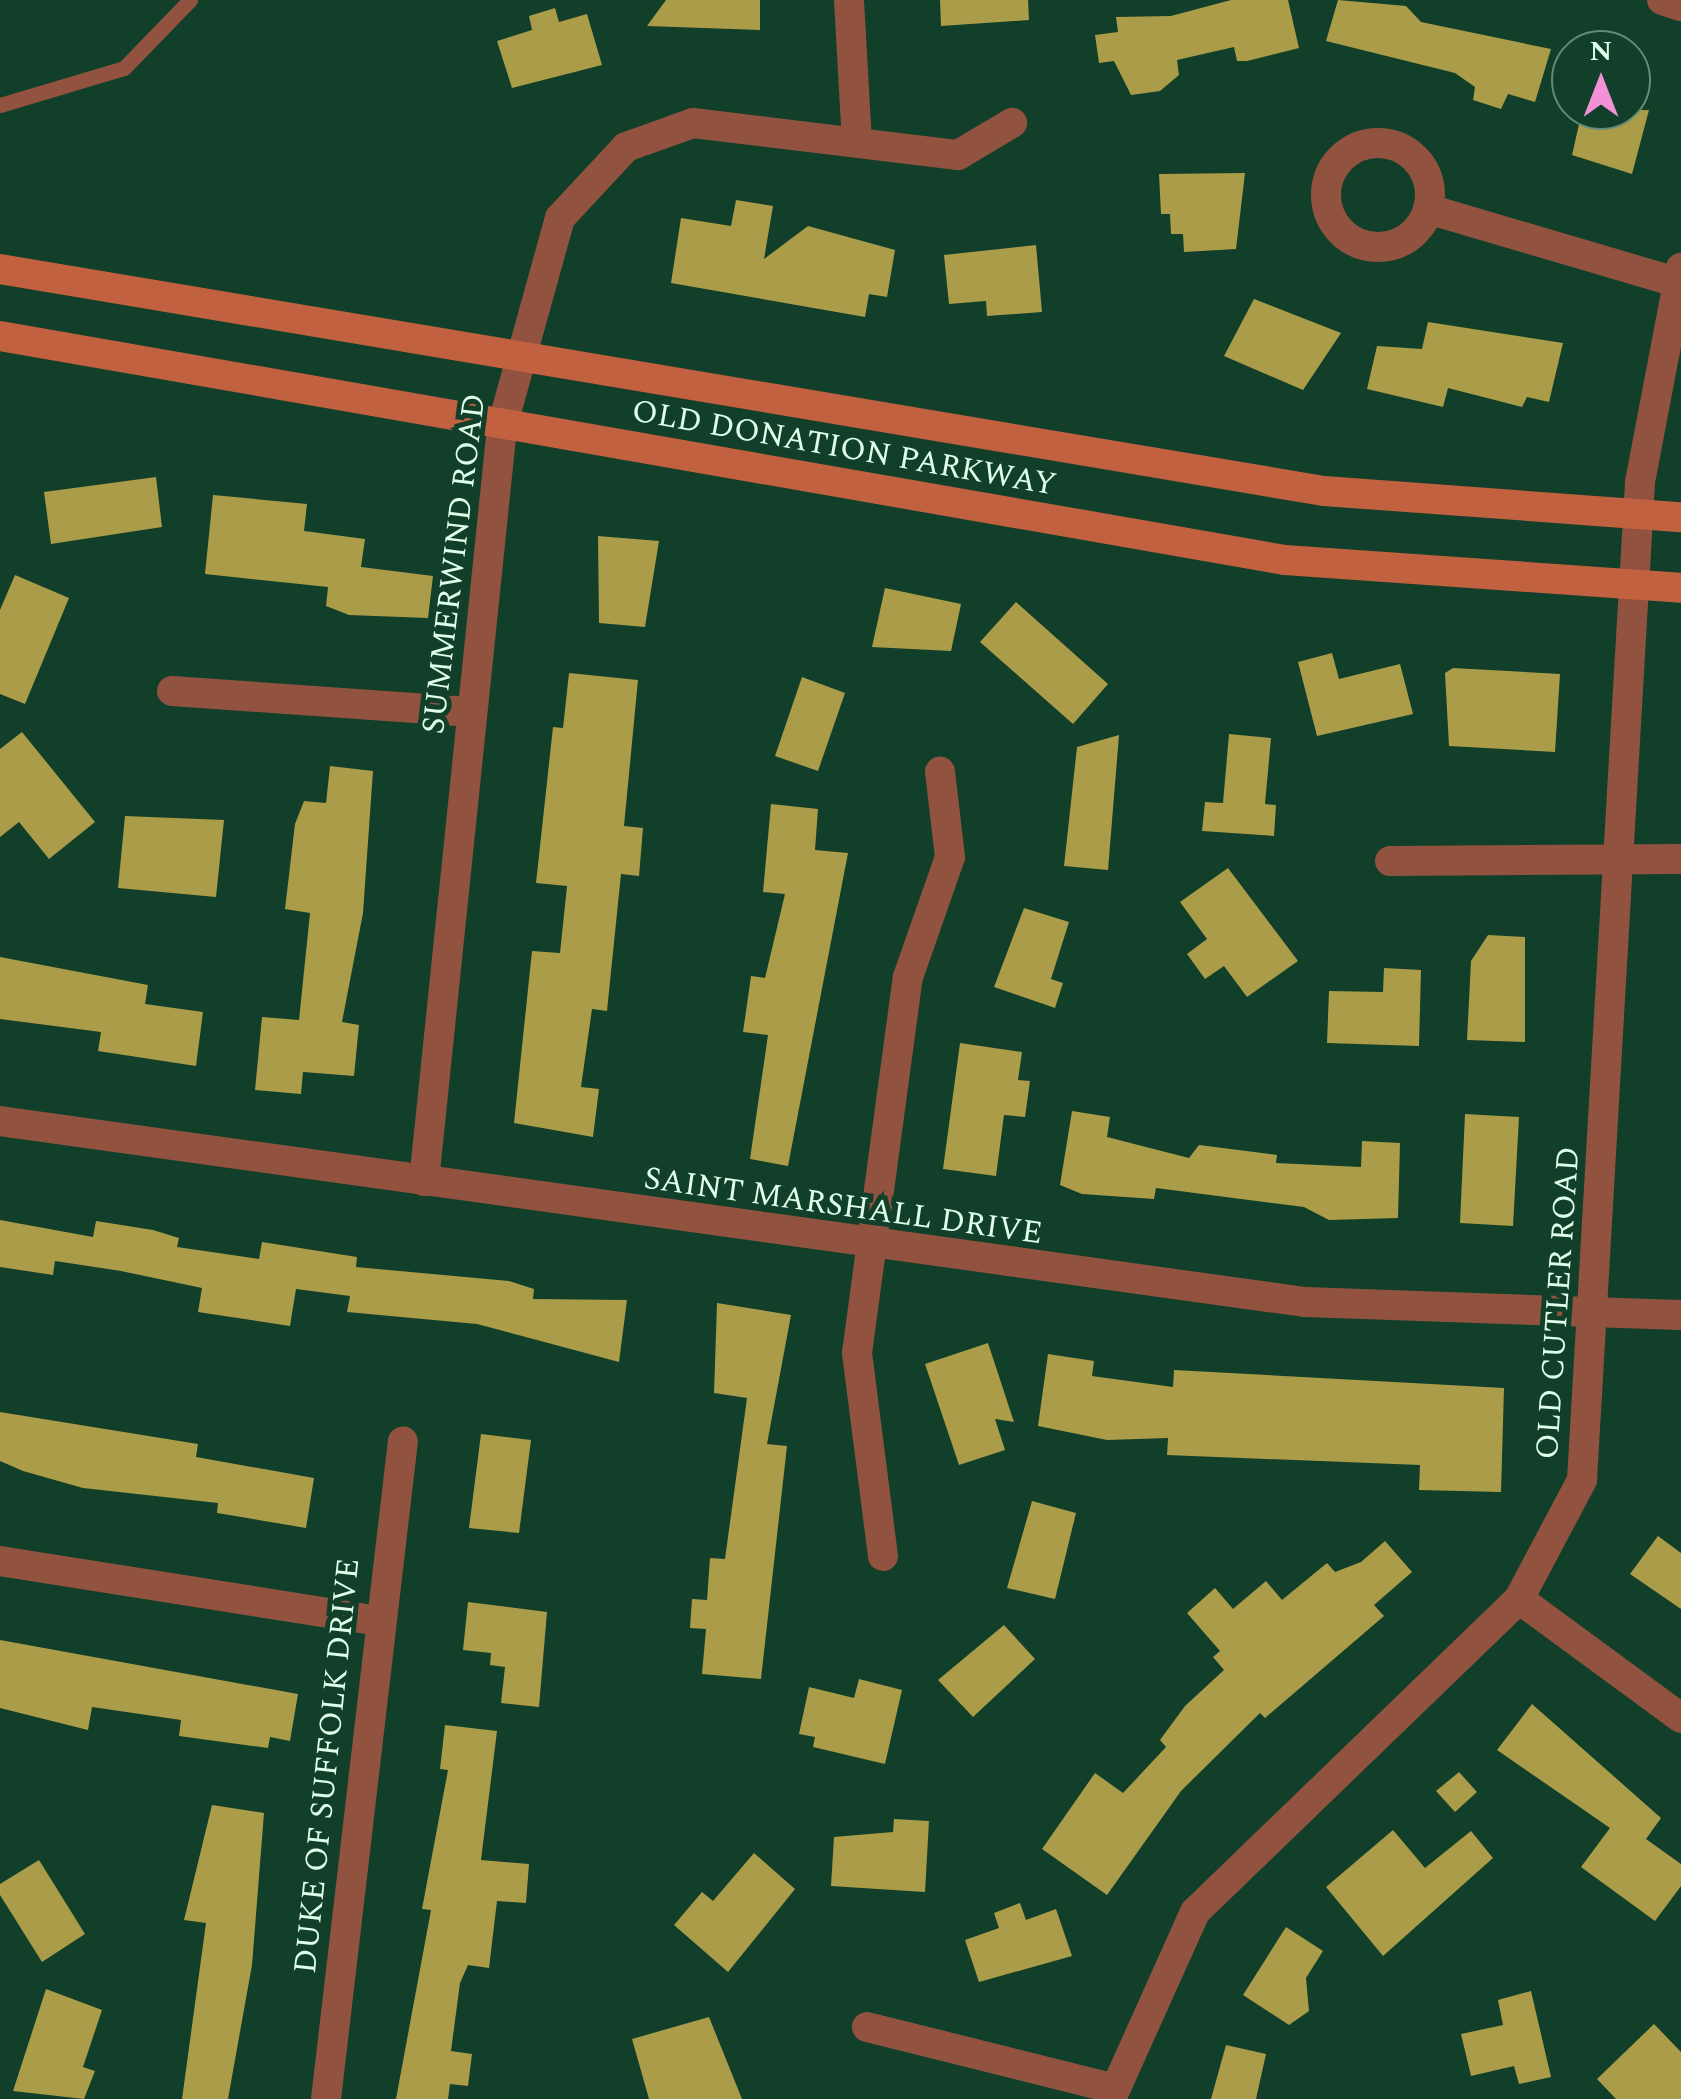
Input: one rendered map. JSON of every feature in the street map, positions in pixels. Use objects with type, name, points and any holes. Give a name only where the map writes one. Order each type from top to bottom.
[{"type":"street","points":[[849,0],[856,141]]},
{"type":"street","points":[[1662,0],[1681,6]]},
{"type":"street","name":"SUMMERWIND ROAD","points":[[424,1181],[502,427],[518,356],[560,218],[626,148],[693,123],[958,155],[1012,122]]},
{"type":"street","points":[[1428,210],[1678,275]]},
{"type":"street","name":"OLD DONATION PARKWAY","points":[[0,268],[1324,491],[1637,520],[1681,517]]},
{"type":"street","name":"OLD CUTLER ROAD","points":[[1112,2094],[1195,1912],[1519,1599],[1582,1480],[1597,1312],[1644,432],[1678,275]]},
{"type":"street","name":"OLD DONATION PARKWAY","points":[[0,336],[502,427],[1284,560],[1634,590],[1681,588]]},
{"type":"street","points":[[172,691],[471,712]]},
{"type":"street","points":[[883,1556],[857,1353],[908,976],[950,857],[940,772]]},
{"type":"street","points":[[1390,861],[1681,859]]},
{"type":"street","name":"SAINT MARSHALL DRIVE","points":[[0,1121],[869,1249],[1305,1302],[1681,1316]]},
{"type":"street","name":"DUKE OF SUFFOLK DRIVE","points":[[326,2099],[377,1621],[403,1441]]},
{"type":"street","points":[[0,1560],[377,1621]]},
{"type":"street","points":[[1519,1599],[1681,1718]]},
{"type":"street","points":[[867,2027],[1112,2094]]},
{"type":"lane","points":[[0,105],[124,68],[190,0]]},
{"type":"building","points":[[666,0],[760,0],[760,30],[647,26]]},
{"type":"building","points":[[940,0],[1028,0],[1029,20],[941,26]]},
{"type":"building","points":[[1231,0],[1288,0],[1299,48],[1247,61],[1237,61],[1234,47],[1177,60],[1179,75],[1160,91],[1131,95],[1114,61],[1099,63],[1095,35],[1118,32],[1116,17],[1171,16]]},
{"type":"building","points":[[1338,0],[1406,6],[1421,22],[1551,49],[1535,102],[1508,94],[1501,109],[1473,100],[1475,87],[1455,73],[1326,41]]},
{"type":"building","points":[[555,8],[559,22],[587,14],[602,65],[512,88],[497,41],[532,30],[529,16]]},
{"type":"building","points":[[1578,130],[1644,130],[1632,174],[1572,155]]},
{"type":"building","points":[[1245,173],[1236,249],[1184,252],[1183,234],[1171,234],[1170,214],[1161,214],[1159,174]]},
{"type":"building","points":[[736,200],[773,206],[764,259],[808,226],[895,250],[887,297],[869,294],[865,317],[671,283],[681,218],[731,226]]},
{"type":"building","points":[[1036,245],[1042,312],[987,316],[986,301],[949,304],[944,255]]},
{"type":"building","points":[[1254,299],[1341,333],[1303,390],[1224,356]]},
{"type":"building","points":[[1428,322],[1563,343],[1549,402],[1527,397],[1522,407],[1448,388],[1443,407],[1367,389],[1377,346],[1422,349]]},
{"type":"building","points":[[156,477],[162,527],[51,544],[44,492]]},
{"type":"building","points":[[213,495],[307,504],[304,531],[365,539],[361,567],[433,576],[428,618],[349,615],[326,606],[328,587],[205,574]]},
{"type":"building","points":[[598,536],[659,541],[645,627],[599,623]]},
{"type":"building","points":[[15,575],[69,598],[25,704],[0,694],[0,610]]},
{"type":"building","points":[[885,588],[961,604],[951,651],[872,647]]},
{"type":"building","points":[[1016,602],[1108,684],[1073,724],[980,642]]},
{"type":"building","points":[[1332,653],[1339,679],[1400,664],[1413,714],[1317,736],[1298,662]]},
{"type":"building","points":[[1453,668],[1560,674],[1555,752],[1449,746],[1445,673]]},
{"type":"building","points":[[569,673],[638,680],[624,826],[643,828],[639,876],[621,874],[607,1011],[592,1009],[581,1087],[599,1089],[593,1137],[514,1123],[532,951],[560,953],[567,886],[536,883],[553,727],[563,728]]},
{"type":"building","points":[[802,677],[845,693],[818,771],[775,756]]},
{"type":"building","points":[[22,732],[95,822],[49,859],[19,822],[0,837],[0,749]]},
{"type":"building","points":[[1229,734],[1271,738],[1265,804],[1276,805],[1274,836],[1202,831],[1205,802],[1223,803]]},
{"type":"building","points":[[1119,735],[1108,870],[1064,866],[1077,747]]},
{"type":"building","points":[[330,766],[373,771],[363,913],[342,1022],[359,1025],[354,1076],[303,1072],[301,1094],[255,1090],[262,1017],[299,1020],[310,913],[285,909],[295,824],[304,801],[326,803]]},
{"type":"building","points":[[771,804],[818,809],[815,850],[848,853],[788,1166],[750,1159],[768,1035],[743,1032],[751,976],[765,978],[785,894],[763,892]]},
{"type":"building","points":[[125,816],[224,820],[216,897],[118,888]]},
{"type":"building","points":[[1228,868],[1298,961],[1247,997],[1224,966],[1205,979],[1187,954],[1207,939],[1180,902]]},
{"type":"building","points":[[1024,908],[1069,922],[1051,979],[1063,983],[1055,1008],[994,987]]},
{"type":"building","points":[[1488,935],[1525,937],[1525,1042],[1467,1040],[1471,961]]},
{"type":"building","points":[[0,957],[148,985],[145,1004],[203,1012],[196,1066],[98,1051],[101,1032],[0,1019]]},
{"type":"building","points":[[1384,968],[1421,970],[1419,1046],[1327,1043],[1329,991],[1383,992]]},
{"type":"building","points":[[960,1043],[1022,1052],[1018,1080],[1030,1081],[1025,1117],[1004,1115],[996,1176],[943,1169]]},
{"type":"building","points":[[1072,1111],[1110,1117],[1107,1137],[1189,1158],[1199,1145],[1277,1155],[1276,1163],[1361,1167],[1362,1141],[1400,1143],[1398,1218],[1329,1220],[1304,1207],[1156,1188],[1154,1199],[1082,1194],[1060,1185]]},
{"type":"building","points":[[1465,1114],[1519,1117],[1513,1226],[1460,1223]]},
{"type":"building","points":[[0,1220],[93,1237],[96,1221],[179,1238],[177,1247],[259,1259],[262,1242],[357,1257],[356,1267],[509,1281],[534,1289],[533,1299],[627,1300],[619,1362],[477,1324],[347,1312],[350,1296],[296,1289],[290,1326],[198,1312],[202,1288],[121,1271],[55,1261],[53,1275],[0,1267]]},
{"type":"building","points":[[717,1303],[791,1315],[767,1444],[787,1446],[761,1679],[702,1674],[706,1629],[690,1628],[692,1599],[707,1600],[710,1558],[725,1559],[747,1398],[714,1393]]},
{"type":"building","points":[[988,1343],[1014,1422],[995,1419],[1005,1450],[959,1465],[925,1364]]},
{"type":"building","points":[[1048,1354],[1094,1361],[1092,1376],[1173,1387],[1174,1370],[1504,1388],[1501,1492],[1419,1490],[1420,1465],[1167,1455],[1168,1438],[1107,1440],[1038,1426]]},
{"type":"building","points":[[0,1412],[198,1444],[196,1457],[314,1478],[306,1528],[217,1513],[218,1503],[83,1488],[23,1471],[0,1461]]},
{"type":"building","points":[[481,1434],[531,1440],[519,1533],[469,1528]]},
{"type":"building","points":[[1032,1501],[1076,1513],[1055,1599],[1007,1588]]},
{"type":"building","points":[[1658,1536],[1681,1553],[1681,1609],[1630,1574]]},
{"type":"building","points":[[1385,1541],[1412,1572],[1374,1605],[1384,1616],[1265,1718],[1260,1713],[1181,1791],[1107,1895],[1042,1849],[1095,1773],[1123,1793],[1166,1747],[1160,1740],[1185,1706],[1224,1670],[1213,1657],[1220,1651],[1187,1613],[1215,1588],[1233,1609],[1266,1581],[1282,1600],[1327,1563],[1335,1572],[1361,1562]]},
{"type":"building","points":[[468,1602],[547,1612],[539,1707],[501,1703],[505,1667],[490,1665],[491,1653],[463,1650]]},
{"type":"building","points":[[1004,1625],[1035,1659],[973,1717],[938,1680]]},
{"type":"building","points":[[0,1640],[298,1694],[290,1741],[270,1737],[268,1748],[179,1736],[181,1720],[92,1707],[88,1730],[0,1708]]},
{"type":"building","points":[[859,1679],[902,1690],[885,1764],[813,1747],[815,1737],[799,1734],[809,1687],[854,1698]]},
{"type":"building","points":[[1532,1704],[1661,1818],[1646,1839],[1681,1864],[1681,1886],[1655,1921],[1581,1867],[1610,1828],[1497,1750]]},
{"type":"building","points":[[445,1725],[497,1731],[481,1860],[529,1864],[526,1903],[497,1901],[489,1968],[468,1965],[460,1983],[451,2051],[472,2054],[468,2086],[450,2084],[448,2099],[396,2099],[431,1910],[422,1909],[448,1770],[440,1769]]},
{"type":"building","points":[[1459,1772],[1477,1792],[1455,1812],[1436,1791]]},
{"type":"building","points":[[212,1805],[264,1813],[252,1965],[228,2099],[182,2099],[206,1923],[184,1920]]},
{"type":"building","points":[[894,1819],[929,1821],[925,1892],[831,1886],[834,1837],[893,1832]]},
{"type":"building","points":[[1393,1830],[1425,1868],[1471,1831],[1493,1858],[1383,1956],[1326,1887]]},
{"type":"building","points":[[754,1853],[795,1889],[728,1972],[674,1925],[702,1892],[713,1901]]},
{"type":"building","points":[[39,1860],[85,1934],[42,1962],[0,1895],[0,1884]]},
{"type":"building","points":[[1020,1903],[1026,1920],[1056,1909],[1072,1956],[979,1982],[965,1940],[999,1928],[994,1913]]},
{"type":"building","points":[[1286,1927],[1323,1951],[1306,1978],[1309,2011],[1289,2025],[1243,1995]]},
{"type":"building","points":[[46,1989],[102,2010],[83,2067],[95,2071],[84,2099],[13,2091]]},
{"type":"building","points":[[1531,1991],[1551,2077],[1519,2084],[1514,2066],[1471,2076],[1461,2034],[1503,2025],[1498,2000]]},
{"type":"building","points":[[709,2017],[742,2099],[649,2099],[632,2039]]},
{"type":"building","points":[[1654,2024],[1681,2052],[1681,2099],[1616,2099],[1597,2079]]},
{"type":"building","points":[[1226,2045],[1266,2054],[1256,2099],[1211,2099]]}]
